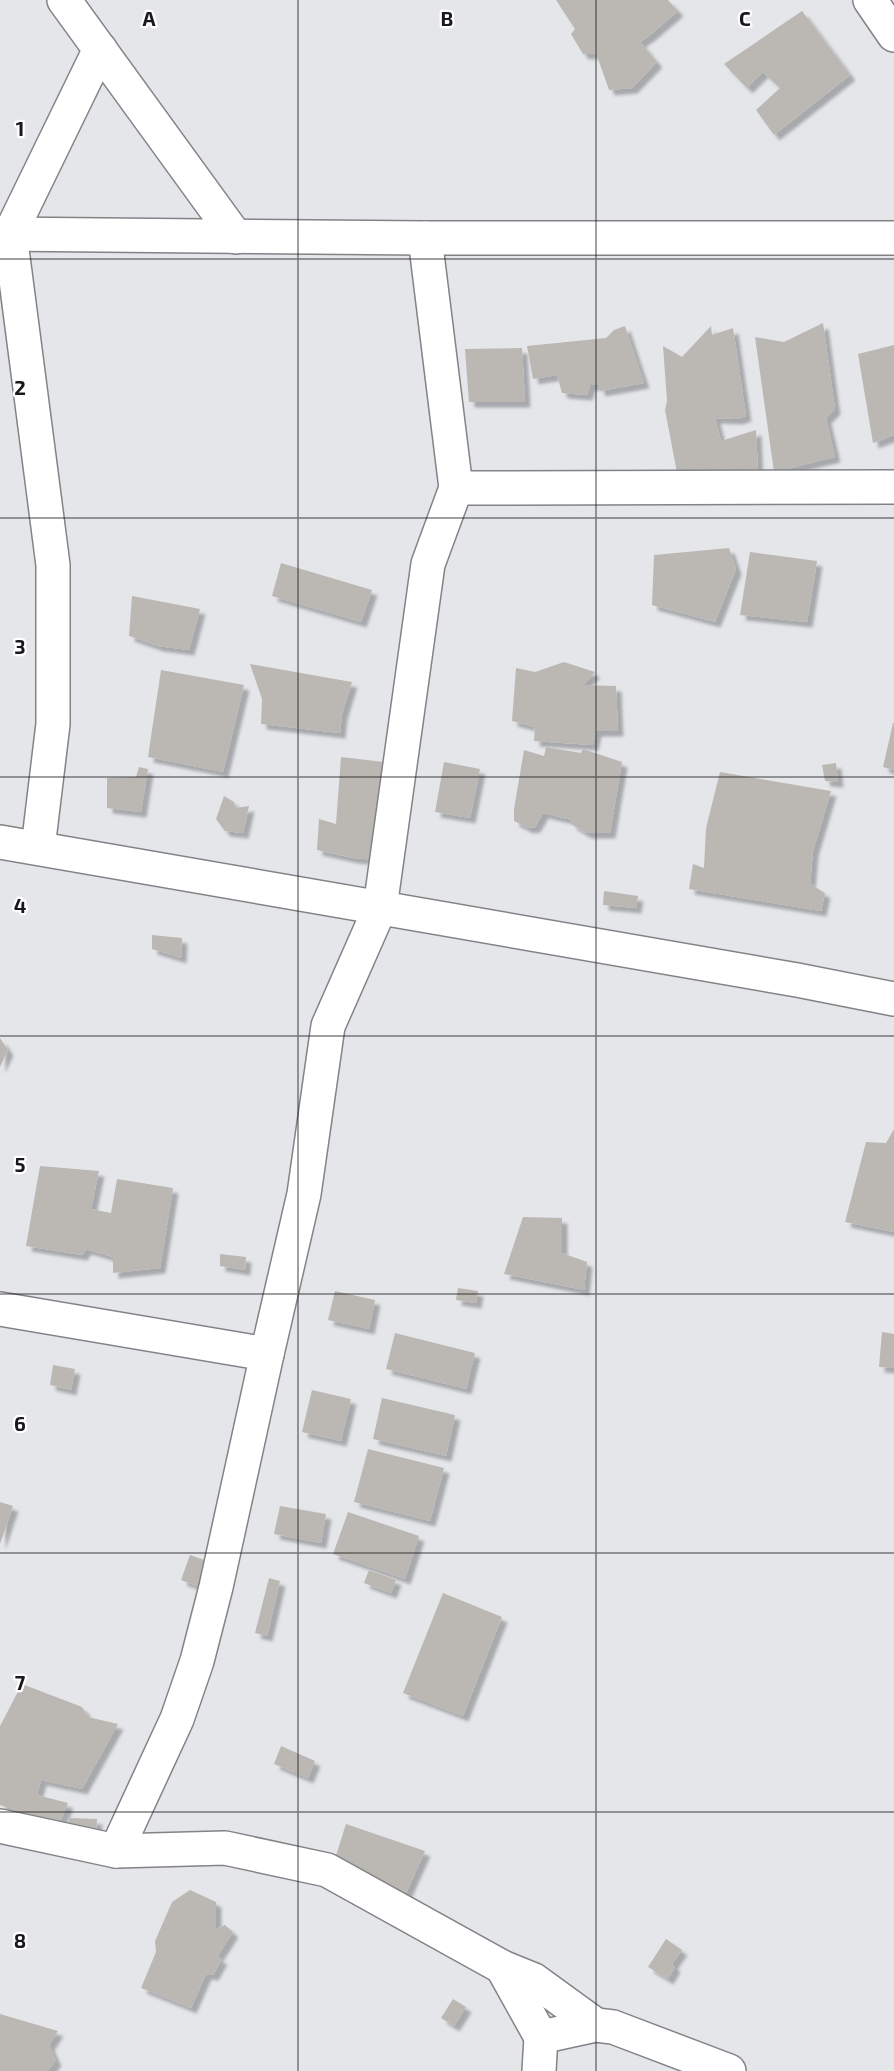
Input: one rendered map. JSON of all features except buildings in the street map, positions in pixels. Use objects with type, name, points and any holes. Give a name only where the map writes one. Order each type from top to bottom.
[{"type":"street","points":[[64,0],[236,237]]},
{"type":"street","points":[[870,0],[894,35]]},
{"type":"street","points":[[38,848],[53,724],[53,565],[5,234],[100,48]]},
{"type":"street","points":[[5,234],[425,238],[894,238]]},
{"type":"street","points":[[116,1851],[177,1719],[197,1661],[216,1587],[304,1194],[328,1026],[380,908],[428,564],[456,488],[425,238]]},
{"type":"street","points":[[456,488],[894,487]]},
{"type":"street","points":[[0,842],[785,978],[894,999]]},
{"type":"street","points":[[0,1309],[267,1354]]},
{"type":"street","points":[[0,1826],[116,1851],[225,1848],[327,1870],[502,1967],[534,1980],[596,2025]]},
{"type":"street","points":[[502,1967],[541,2037],[539,2071]]},
{"type":"street","points":[[541,2037],[596,2025],[613,2027],[729,2071]]}]
